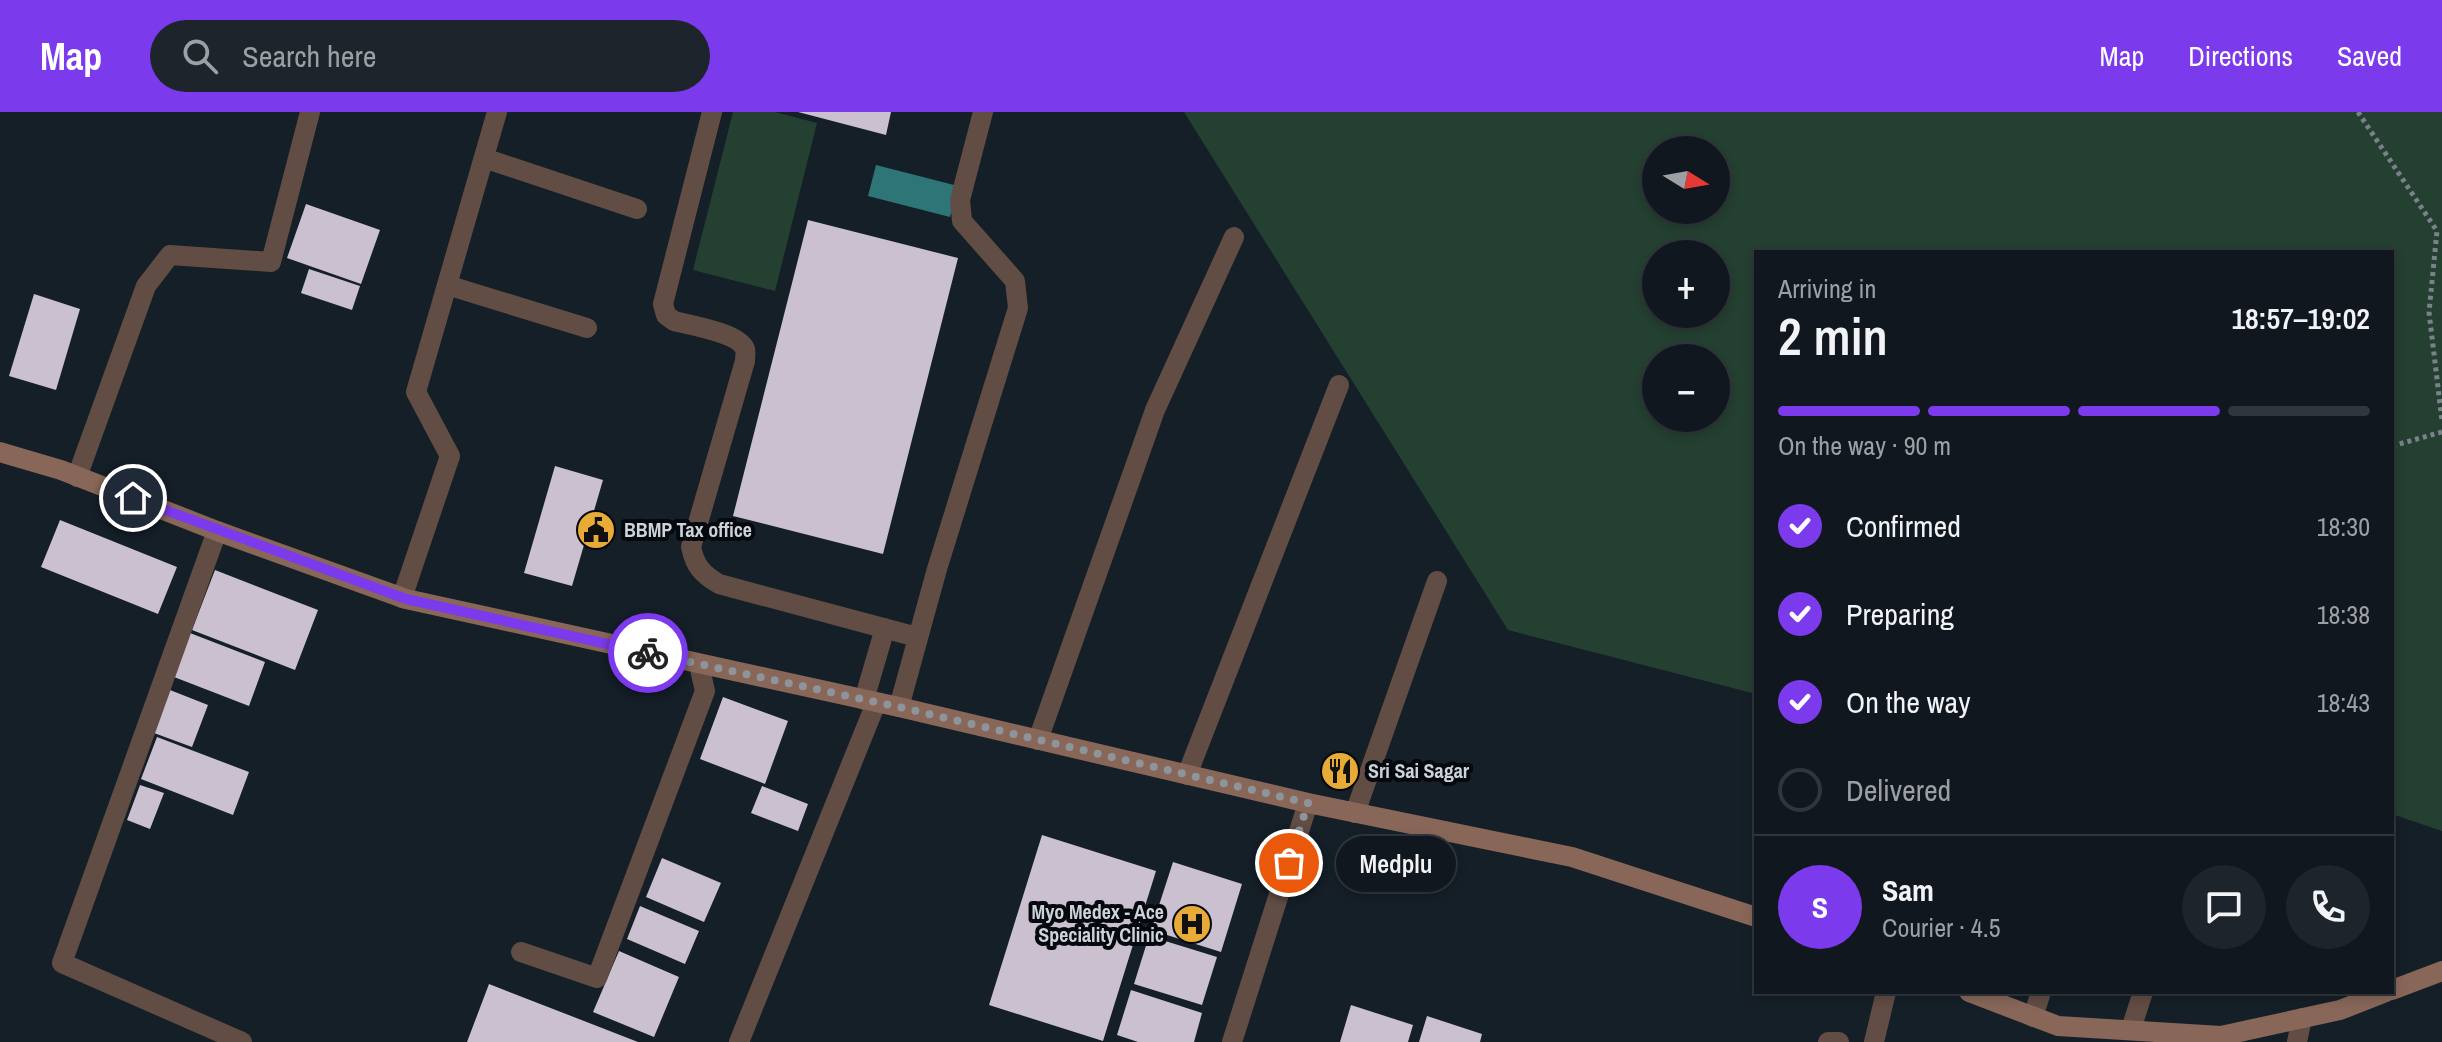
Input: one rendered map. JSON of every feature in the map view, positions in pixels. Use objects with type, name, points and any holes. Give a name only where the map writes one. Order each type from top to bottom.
[{"type":"street","points":[[77,477],[146,286],[170,255],[271,262],[310,112]]},
{"type":"street","points":[[402,598],[450,456],[416,392],[497,112]]},
{"type":"street","points":[[712,112],[663,304],[666,315],[674,321],[732,336],[746,350],[691,547],[694,563],[704,575],[719,584],[917,637]]},
{"type":"street","points":[[899,707],[917,637],[1018,308],[1015,281],[962,221],[960,200],[983,112]]},
{"type":"street","points":[[484,158],[637,209]]},
{"type":"street","points":[[1038,740],[1155,410],[1234,237]]},
{"type":"street","points":[[447,285],[587,328]]},
{"type":"street","points":[[1187,775],[1339,385]]},
{"type":"street","points":[[0,452],[77,477],[402,598],[899,707],[1308,803],[1572,857],[1754,916]]},
{"type":"street","points":[[217,531],[62,963],[194,1033],[242,1042]]},
{"type":"street","points":[[1355,813],[1437,581]]},
{"type":"street","points":[[739,1042],[870,702],[885,628]]},
{"type":"street","points":[[521,952],[597,978],[705,691],[699,665]]},
{"type":"street","points":[[1232,1042],[1308,803]]},
{"type":"street","points":[[2394,989],[2442,971]]},
{"type":"street","points":[[1874,1042],[1886,994]]},
{"type":"street","points":[[1974,994],[2058,1026],[2221,1036],[2340,1010],[2381,994]]},
{"type":"street","points":[[2033,1017],[2040,994]]},
{"type":"street","points":[[2131,1029],[2142,994]]},
{"type":"street","points":[[2297,1042],[2302,1018]]},
{"type":"street","points":[[1828,1042],[1839,1042]]},
{"type":"path","points":[[2358,112],[2437,231],[2429,312],[2442,421]]},
{"type":"path","points":[[2394,445],[2442,432]]},
{"type":"shaded area","points":[[733,112],[775,112],[817,123],[775,291],[693,270]]},
{"type":"shaded area","points":[[1184,112],[2442,112],[2442,831],[2394,815],[2394,250],[1754,250],[1754,693],[1508,630]]},
{"type":"shaded area","points":[[876,165],[958,186],[950,217],[868,196]]},
{"type":"building","points":[[798,112],[891,112],[886,135]]},
{"type":"building","points":[[306,204],[380,230],[361,284],[287,258]]},
{"type":"building","points":[[808,220],[958,258],[883,554],[733,516]]},
{"type":"building","points":[[309,269],[360,286],[352,310],[301,293]]},
{"type":"building","points":[[34,294],[80,309],[56,390],[9,376]]},
{"type":"building","points":[[555,466],[603,480],[572,586],[524,573]]},
{"type":"building","points":[[60,520],[177,567],[158,614],[41,567]]},
{"type":"building","points":[[215,570],[318,610],[295,670],[192,630]]},
{"type":"building","points":[[190,633],[265,662],[249,706],[174,677]]},
{"type":"building","points":[[170,690],[208,705],[192,747],[154,733]]},
{"type":"building","points":[[723,697],[788,721],[765,784],[700,759]]},
{"type":"building","points":[[157,737],[249,772],[233,815],[141,779]]},
{"type":"building","points":[[140,785],[164,793],[150,829],[127,820]]},
{"type":"building","points":[[762,786],[808,804],[798,831],[751,813]]},
{"type":"building","points":[[1042,835],[1156,871],[1103,1041],[989,1005]]},
{"type":"building","points":[[662,858],[721,883],[704,922],[646,897]]},
{"type":"building","points":[[1173,862],[1242,884],[1221,952],[1151,930]]},
{"type":"building","points":[[640,906],[699,931],[685,964],[627,939]]},
{"type":"building","points":[[1149,936],[1217,957],[1202,1005],[1134,984]]},
{"type":"building","points":[[619,951],[679,977],[654,1037],[593,1012]]},
{"type":"building","points":[[489,984],[638,1042],[467,1042]]},
{"type":"building","points":[[1131,990],[1202,1013],[1194,1042],[1138,1042],[1117,1035]]},
{"type":"building","points":[[1351,1005],[1413,1025],[1408,1042],[1340,1042]]},
{"type":"building","points":[[1427,1016],[1482,1034],[1480,1042],[1419,1042]]},
{"type":"way so far","points":[[648,653],[899,707],[1308,803],[1289,863]]},
{"type":"place","name":"BBMP Tax office","points":[[596,530]]},
{"type":"place","name":"Sri Sai Sagar","points":[[1340,771]]},
{"type":"place","name":"Medplu","points":[[1289,863]]},
{"type":"place","name":"Myo Medex - Ace Speciality Clinic","points":[[1192,924]]},
{"type":"route","points":[[133,498],[406,599],[648,653]]}]
